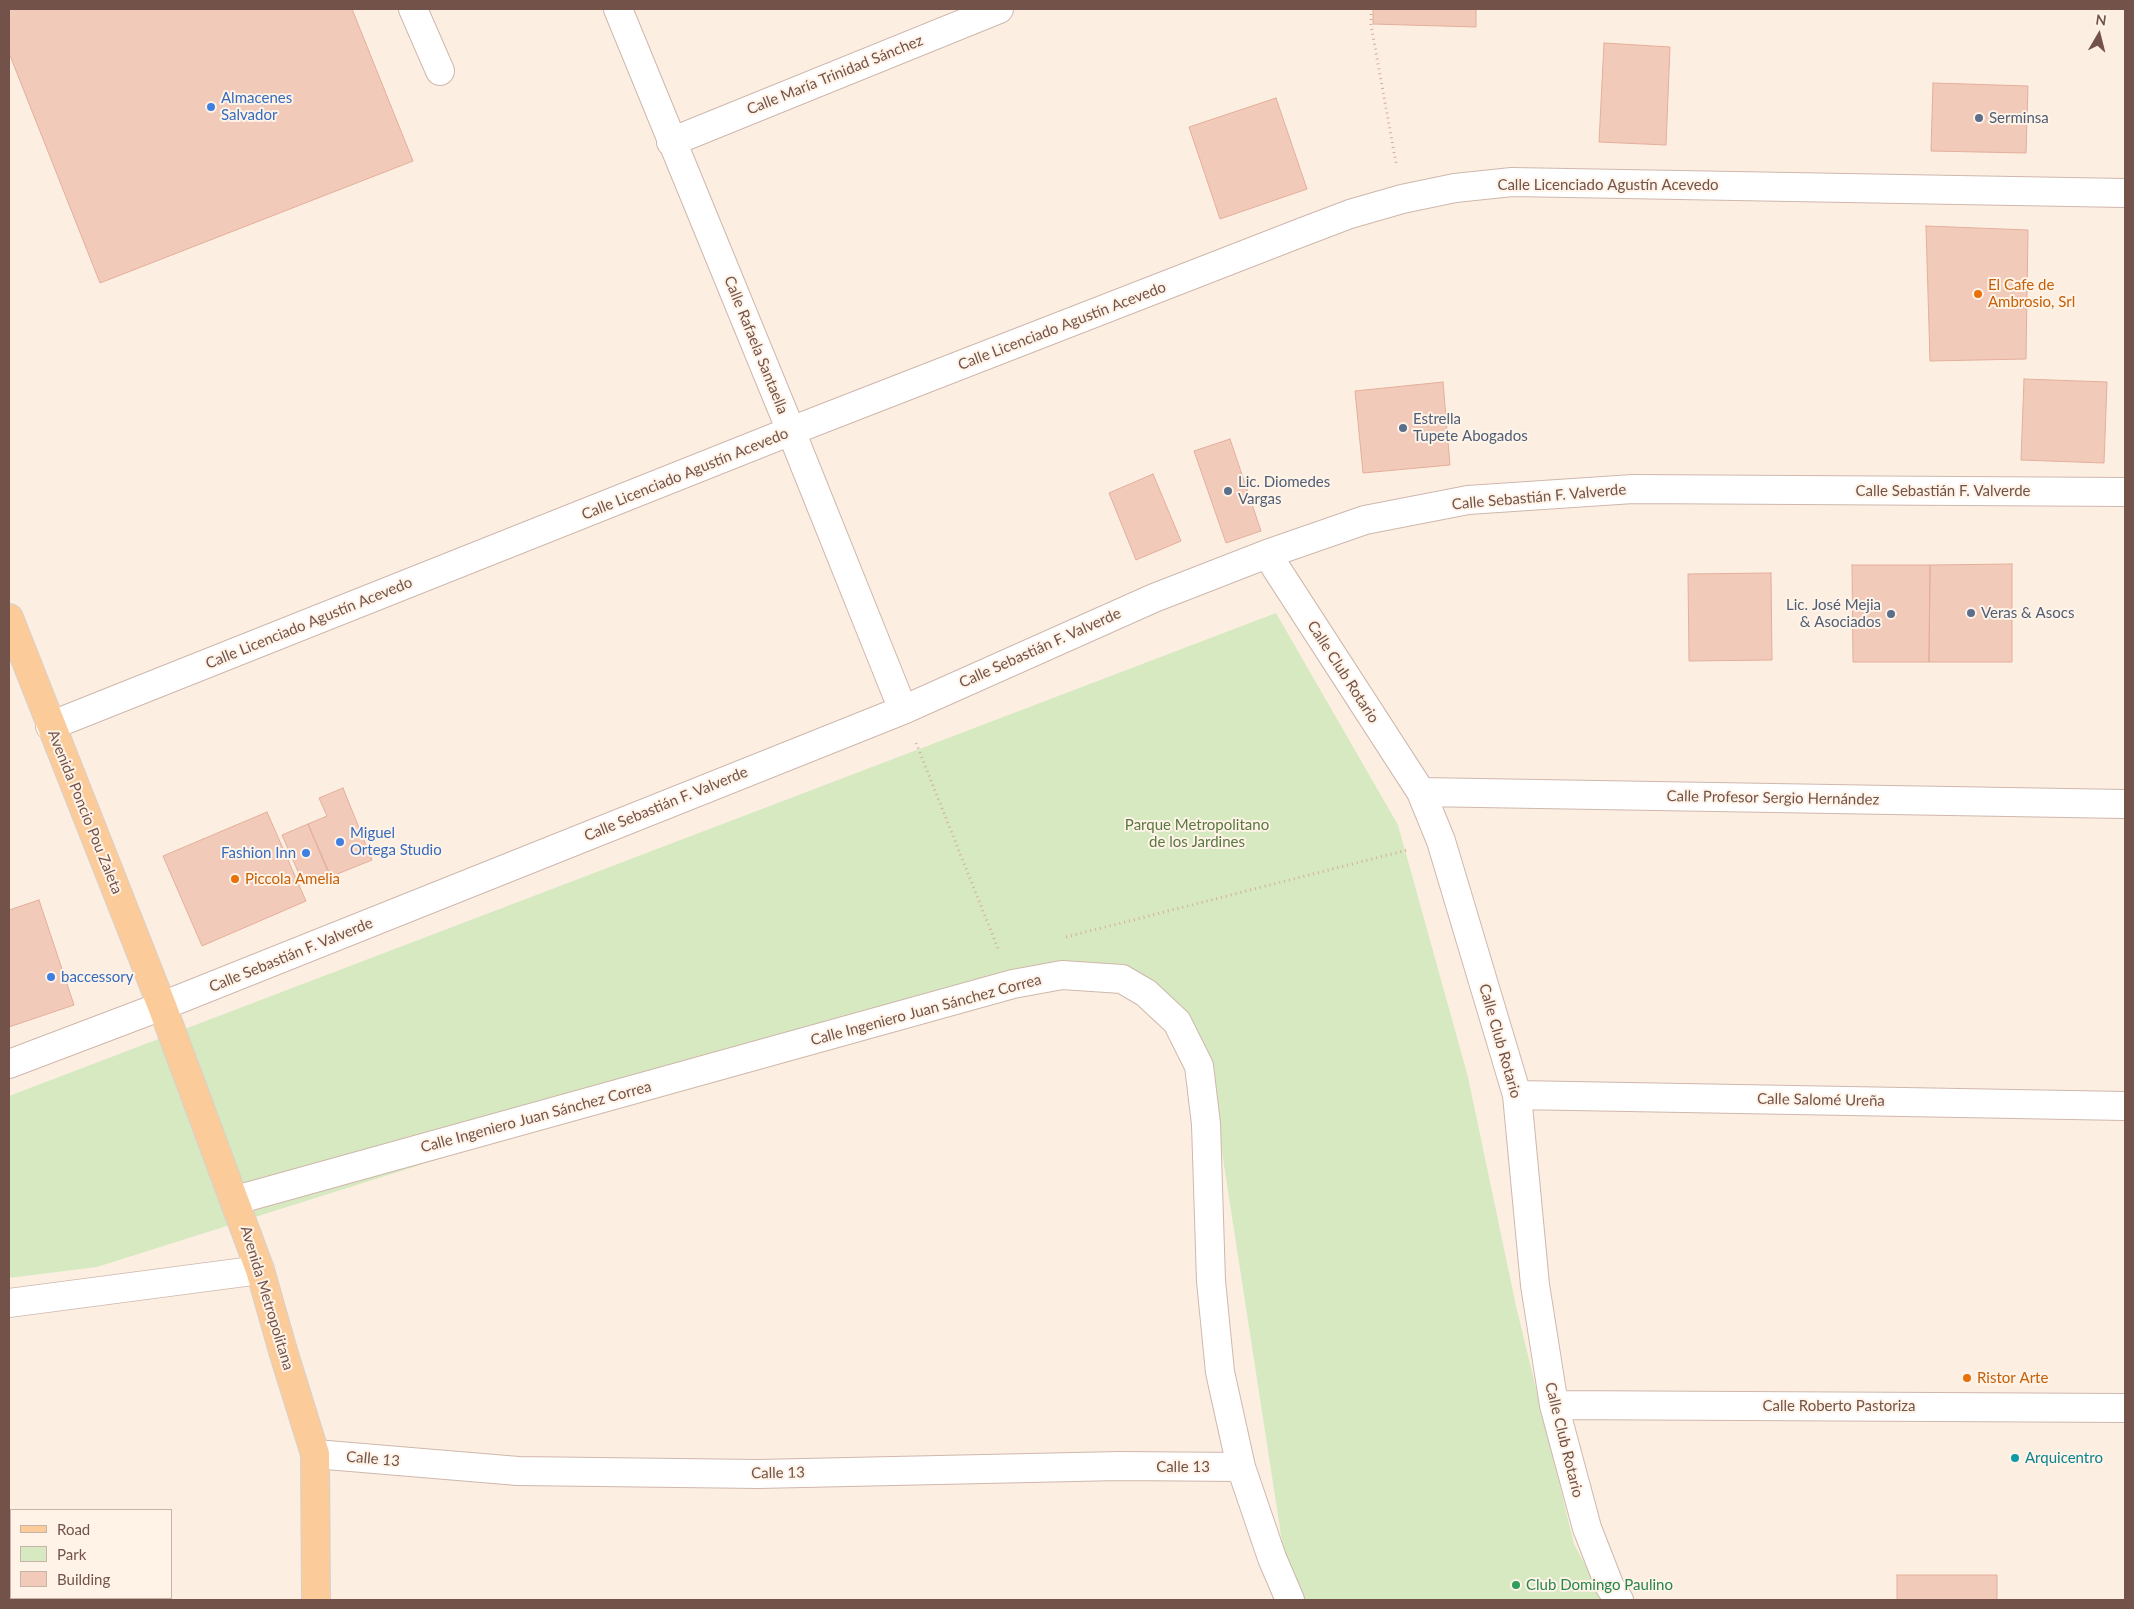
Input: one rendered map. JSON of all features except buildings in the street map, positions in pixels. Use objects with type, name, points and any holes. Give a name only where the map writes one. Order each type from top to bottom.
[{"type":"main road","name":"Avenida Poncio Pou Zaleta","points":[[9,618],[162,1006]]},
{"type":"main road","name":"Avenida Metropolitana","points":[[162,1006],[236,1200],[260,1270],[282,1351],[315,1454],[316,1600]]},
{"type":"street","points":[[413,9],[440,71]]},
{"type":"street","name":"Calle Rafaela Santaella","points":[[618,9],[903,710]]},
{"type":"street","name":"Calle María Trinidad Sánchez","points":[[672,142],[999,9]]},
{"type":"street","name":"Calle Licenciado Agustín Acevedo","points":[[50,726],[791,431],[1350,214],[1402,199],[1455,188],[1512,182],[2125,193]]},
{"type":"street","name":"Calle Sebastián F. Valverde","points":[[9,1064],[162,1006],[903,710],[1154,598],[1267,554],[1366,520],[1468,500],[1633,489],[2125,492]]},
{"type":"street","name":"Calle Club Rotario","points":[[1267,554],[1421,792],[1441,841],[1517,1095],[1535,1285],[1549,1385],[1587,1528],[1610,1587],[1619,1600]]},
{"type":"street","name":"Calle Profesor Sergio Hernández","points":[[1421,792],[2125,804]]},
{"type":"street","name":"Calle Ingeniero Juan Sánchez Correa","points":[[236,1200],[1013,984],[1062,975],[1122,978],[1146,993],[1177,1022],[1199,1066],[1206,1124],[1211,1282],[1220,1372],[1241,1467],[1272,1558],[1290,1600]]},
{"type":"street","name":"Calle Salomé Ureña","points":[[1517,1095],[2125,1106]]},
{"type":"street","points":[[9,1303],[260,1270]]},
{"type":"street","name":"Calle Roberto Pastoriza","points":[[1554,1405],[2125,1408]]},
{"type":"street","name":"Calle 13","points":[[315,1454],[518,1471],[758,1474],[1120,1466],[1241,1467]]},
{"type":"path","points":[[1370,9],[1371,25],[1402,199]]},
{"type":"path","points":[[903,710],[1013,984]]},
{"type":"path","points":[[1058,939],[1441,841]]},
{"type":"green space","name":"Parque Metropolitano de los Jardines","points":[[1276,613],[1398,825],[1468,1077],[1516,1306],[1574,1544],[1604,1600],[1291,1600],[1218,1126],[1176,1017],[1050,966],[97,1267],[9,1278],[9,1096]]},
{"type":"place","name":"Almacenes Salvador","points":[[211,107]]},
{"type":"place","name":"Serminsa","points":[[1979,118]]},
{"type":"place","name":"El Cafe de Ambrosio, Srl","points":[[1978,294]]},
{"type":"place","name":"Estrella Tupete Abogados","points":[[1403,428]]},
{"type":"place","name":"Lic. Diomedes Vargas","points":[[1228,491]]},
{"type":"place","name":"Veras & Asocs","points":[[1971,613]]},
{"type":"place","name":"Lic. José Mejia & Asociados","points":[[1891,614]]},
{"type":"place","name":"Miguel Ortega Studio","points":[[340,842]]},
{"type":"place","name":"Fashion Inn","points":[[306,853]]},
{"type":"place","name":"Piccola Amelia","points":[[235,879]]},
{"type":"place","name":"baccessory","points":[[51,977]]},
{"type":"place","name":"Ristor Arte","points":[[1967,1378]]},
{"type":"place","name":"Arquicentro","points":[[2015,1458]]},
{"type":"place","name":"Club Domingo Paulino","points":[[1516,1585]]}]
